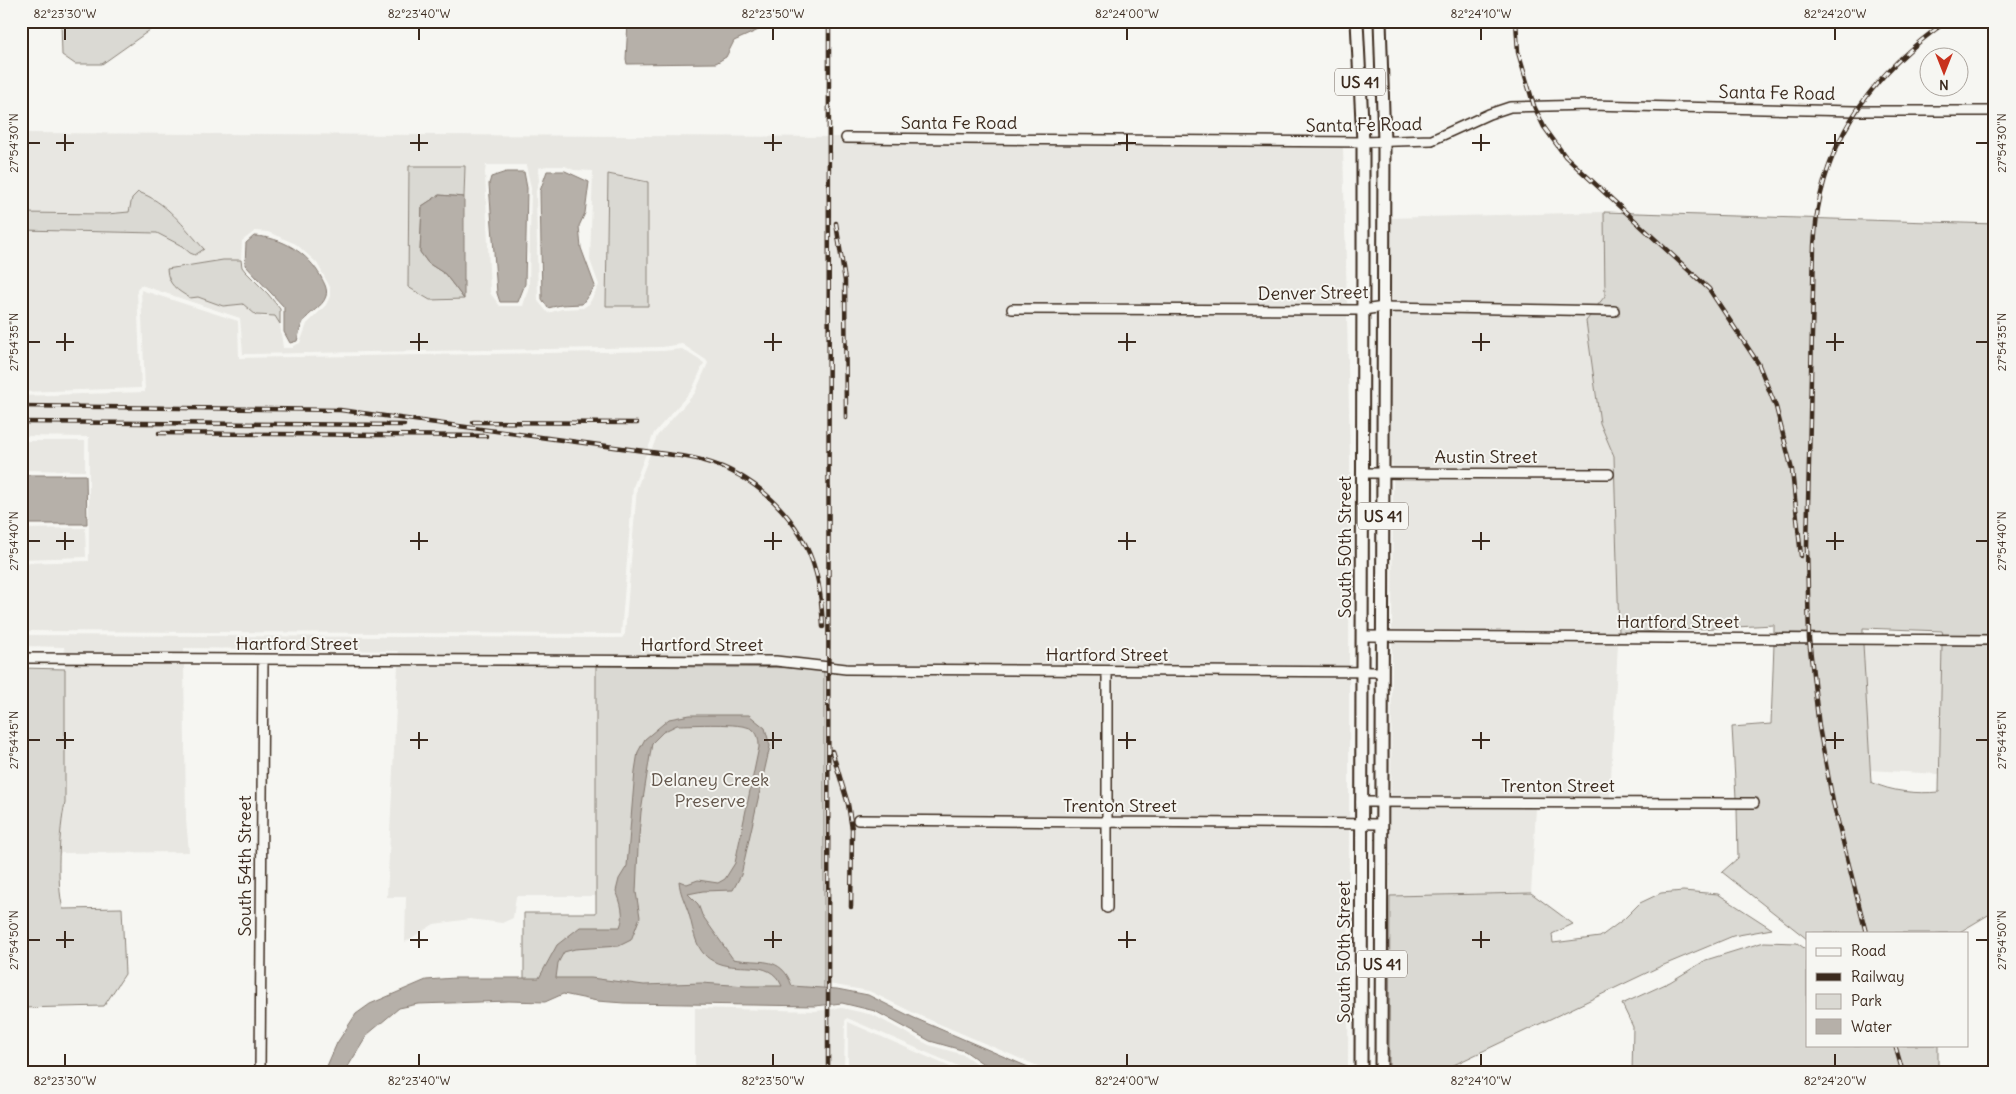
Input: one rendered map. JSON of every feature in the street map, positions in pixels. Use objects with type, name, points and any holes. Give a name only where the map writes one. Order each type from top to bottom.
[{"type":"main road","name":"South 50th Street","points":[[1357,21],[1363,142],[1361,1073]]},
{"type":"main road","name":"US 41","points":[[1380,21],[1384,142],[1381,1073]]},
{"type":"street","name":"Santa Fe Road","points":[[846,138],[1384,142],[1432,140],[1489,114],[1510,107],[1589,105],[1855,111],[1995,111]]},
{"type":"street","name":"Denver Street","points":[[1012,309],[1363,310],[1384,307],[1614,311]]},
{"type":"street","name":"Austin Street","points":[[1362,473],[1609,474]]},
{"type":"street","name":"Hartford Street","points":[[1362,636],[1995,640]]},
{"type":"street","name":"Hartford Street","points":[[21,658],[776,662],[846,670],[1382,672]]},
{"type":"street","name":"South 54th Street","points":[[260,1073],[263,660]]},
{"type":"street","points":[[1107,671],[1107,908]]},
{"type":"street","name":"Trenton Street","points":[[1362,802],[1754,803]]},
{"type":"street","name":"Trenton Street","points":[[858,820],[1382,824]]},
{"type":"street","points":[[1361,967],[1382,967]]},
{"type":"shaded area","points":[[21,133],[841,137],[842,143],[1343,147],[1347,305],[1008,304],[1008,314],[1347,315],[1350,460],[1349,666],[846,664],[819,661],[818,659],[776,657],[399,655],[398,651],[184,648],[184,654],[65,653],[64,647],[21,646],[21,635],[622,638],[625,634],[637,488],[657,436],[695,393],[708,363],[682,344],[662,347],[243,354],[240,318],[141,285],[137,290],[141,388],[21,392],[21,230],[157,233],[195,255],[203,249],[173,214],[152,197],[132,198],[129,212],[107,214],[21,213]],"holes":[[[486,165],[526,165],[531,188],[529,286],[523,306],[500,306],[490,293]],[[565,166],[574,170],[593,171],[590,260],[599,285],[589,304],[583,308],[562,309],[548,313],[538,301],[536,191],[539,181],[538,168]],[[409,167],[465,167],[464,298],[408,287]],[[608,174],[648,182],[647,306],[606,305]],[[255,231],[268,232],[296,244],[317,263],[330,287],[330,296],[326,305],[307,324],[300,343],[293,346],[293,348],[283,348],[280,324],[275,316],[262,317],[243,304],[223,306],[198,297],[176,266],[241,260],[242,241]]]},
{"type":"shaded area","points":[[1604,212],[1605,296],[1597,306],[1389,302],[1388,218]]},
{"type":"shaded area","points":[[141,290],[238,321],[239,358],[663,351],[682,349],[704,363],[692,390],[654,433],[633,487],[621,634],[21,631],[21,563],[89,561],[89,437],[21,436],[21,396],[145,392]]},
{"type":"shaded area","points":[[1389,312],[1590,316],[1586,322],[1600,423],[1614,456],[1619,633],[1392,631],[1393,478],[1613,479],[1614,469],[1393,468],[1391,459]]},
{"type":"shaded area","points":[[21,441],[85,441],[85,471],[21,470]]},
{"type":"shaded area","points":[[85,528],[86,557],[21,559],[21,529]]},
{"type":"shaded area","points":[[1392,641],[1618,643],[1610,798],[1391,797]]},
{"type":"shaded area","points":[[1863,644],[1942,645],[1939,774],[1870,770]]},
{"type":"shaded area","points":[[65,663],[184,664],[186,820],[189,852],[60,853],[61,822],[65,803]]},
{"type":"shaded area","points":[[398,665],[605,666],[601,896],[516,896],[513,918],[502,923],[470,919],[434,924],[405,942],[406,897],[387,897]]},
{"type":"shaded area","points":[[819,672],[846,675],[1103,676],[1103,818],[854,815],[854,825],[1103,828],[1102,913],[1111,913],[1112,828],[1349,828],[1348,1073],[1054,1073],[914,1013],[869,991],[823,983]]},
{"type":"shaded area","points":[[1112,676],[1349,676],[1349,818],[1112,818]]},
{"type":"shaded area","points":[[1390,807],[1536,808],[1531,893],[1390,896]]},
{"type":"shaded area","points":[[695,1008],[815,1011],[842,1008],[873,1015],[929,1045],[964,1055],[981,1067],[996,1073],[974,1073],[847,1018],[845,1021],[844,1073],[695,1073]]},
{"type":"shaded area","points":[[848,1022],[964,1073],[848,1073]]},
{"type":"green space","points":[[61,21],[156,21],[150,30],[102,64],[75,64],[62,55]]},
{"type":"green space","points":[[409,166],[465,166],[464,197],[439,195],[422,206],[420,252],[428,263],[445,274],[464,299],[430,300],[408,287]]},
{"type":"green space","points":[[608,174],[648,182],[648,306],[606,306]]},
{"type":"green space","points":[[138,192],[166,208],[204,249],[195,255],[157,233],[21,230],[21,213],[107,214],[129,212],[132,198]]},
{"type":"green space","points":[[1604,212],[1995,224],[1995,635],[1943,635],[1942,631],[1863,628],[1863,634],[1774,633],[1774,625],[1619,633],[1614,456],[1600,423],[1586,321],[1590,316],[1619,316],[1619,306],[1597,306],[1605,296]]},
{"type":"green space","points":[[223,260],[241,260],[245,271],[280,309],[280,324],[275,316],[256,315],[243,304],[223,306],[198,297],[190,298],[174,286],[169,279],[167,269]]},
{"type":"green space","points":[[1774,644],[1863,644],[1871,782],[1904,792],[1939,792],[1942,645],[1995,645],[1995,911],[1960,932],[1806,932],[1806,938],[1722,872],[1738,858],[1737,808],[1758,808],[1758,798],[1736,798],[1732,727],[1771,724]]},
{"type":"green space","name":"Delaney Creek Preserve","points":[[596,666],[824,668],[824,993],[524,992],[524,913],[596,913]]},
{"type":"green space","points":[[21,668],[65,669],[65,803],[59,856],[61,898],[63,909],[122,908],[125,974],[104,1006],[21,1008]]},
{"type":"green space","points":[[1683,891],[1718,894],[1772,929],[1733,936],[1659,967],[1437,1073],[1389,1073],[1390,896],[1531,893],[1573,924],[1552,934],[1553,943],[1600,937],[1624,919],[1640,903],[1661,893]]},
{"type":"green space","points":[[1764,942],[1797,943],[1806,949],[1806,1046],[1938,1046],[1938,1073],[1632,1073],[1633,1027],[1622,1004],[1670,982],[1706,960]]},
{"type":"water","points":[[628,21],[766,21],[763,28],[734,41],[726,57],[716,63],[627,64]]},
{"type":"water","points":[[547,171],[565,171],[589,182],[585,213],[579,226],[581,248],[595,286],[582,304],[548,308],[542,299],[540,191]]},
{"type":"water","points":[[506,172],[524,172],[527,188],[525,284],[518,302],[500,302],[497,293],[489,184],[491,177]]},
{"type":"water","points":[[439,195],[464,197],[464,299],[445,274],[428,263],[420,252],[422,206]]},
{"type":"water","points":[[254,236],[274,239],[293,248],[316,268],[326,288],[324,300],[303,322],[297,341],[290,343],[284,332],[284,307],[245,265],[246,243]]},
{"type":"water","points":[[21,475],[86,475],[87,524],[21,524]]},
{"type":"water","points":[[690,715],[749,715],[765,728],[770,746],[741,875],[733,890],[703,891],[688,894],[698,904],[702,915],[733,959],[768,962],[775,965],[782,969],[792,986],[837,989],[868,995],[912,1017],[1042,1073],[1006,1073],[982,1063],[965,1051],[930,1041],[875,1011],[842,1003],[815,1006],[624,1003],[597,1001],[563,994],[545,1002],[509,1001],[418,1004],[399,1008],[368,1034],[344,1073],[324,1073],[337,1043],[356,1014],[370,1004],[426,980],[539,978],[557,945],[580,927],[620,927],[622,909],[616,891],[619,879],[627,866],[638,752],[645,739],[669,719]],"holes":[[[677,725],[737,725],[752,729],[758,737],[759,747],[735,863],[725,879],[718,883],[698,880],[687,884],[679,881],[698,946],[707,957],[722,965],[761,968],[769,971],[782,986],[701,983],[644,985],[591,978],[556,978],[558,963],[564,952],[575,949],[619,946],[631,940],[640,917],[636,892],[638,848],[641,812],[652,743],[663,732]]]},
{"type":"railway","points":[[828,1073],[829,21]]},
{"type":"railway","points":[[1516,21],[1518,52],[1534,106],[1544,127],[1565,156],[1709,289],[1758,363],[1776,407],[1792,470],[1801,556]]},
{"type":"railway","points":[[1866,932],[1833,802],[1819,727],[1809,639],[1807,547],[1815,232],[1818,208],[1825,179],[1835,151],[1863,101],[1901,58],[1947,21]]},
{"type":"railway","points":[[836,223],[845,281],[846,418]]},
{"type":"railway","points":[[21,406],[340,410],[699,460],[742,477],[775,502],[788,518],[800,535],[816,573],[823,627]]},
{"type":"railway","points":[[21,422],[404,425]]},
{"type":"railway","points":[[473,422],[637,423]]},
{"type":"railway","points":[[159,433],[486,436]]},
{"type":"railway","points":[[832,751],[848,804],[852,829],[851,907]]},
{"type":"railway","points":[[1895,1046],[1903,1073]]}]
